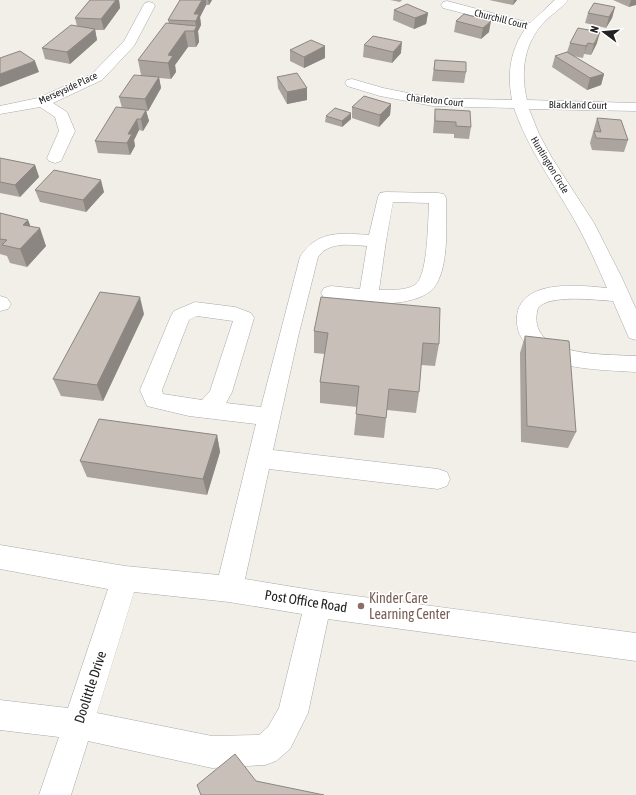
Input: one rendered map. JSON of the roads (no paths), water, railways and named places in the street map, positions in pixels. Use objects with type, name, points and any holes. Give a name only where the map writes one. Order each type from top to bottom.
[{"type":"street","name":"Huntington Circle","points":[[562,0],[533,27],[525,38],[517,62],[517,92],[530,131],[585,222],[605,259],[636,333]]},
{"type":"street","name":"Churchill Court","points":[[446,5],[533,27]]},
{"type":"street","name":"Merseyside Place","points":[[0,110],[42,102],[97,77],[129,43],[150,6]]},
{"type":"street","name":"Charleton Court","points":[[352,83],[380,92],[433,102],[520,104]]},
{"type":"street","points":[[42,102],[62,115],[67,131],[55,158]]},
{"type":"street","name":"Blackland Court","points":[[520,104],[636,107]]},
{"type":"street","points":[[332,293],[400,297],[416,293],[428,284],[434,262],[438,198],[386,197],[377,241],[369,295]]},
{"type":"street","points":[[229,589],[288,337],[306,268],[312,251],[326,242],[340,240],[377,241]]},
{"type":"street","points":[[620,295],[563,293],[547,295],[534,299],[528,307],[527,325],[530,335],[548,351],[574,357],[636,364]]},
{"type":"street","points":[[206,409],[215,403],[221,392],[244,318],[235,314],[194,309],[181,316],[151,390],[155,400],[170,404],[206,409],[270,417]]},
{"type":"street","points":[[260,458],[438,479]]},
{"type":"street","name":"Post Office Road","points":[[0,557],[125,579],[229,589],[318,604],[636,647]]},
{"type":"street","name":"Doolittle Drive","points":[[55,795],[125,579]]},
{"type":"street","points":[[0,715],[5,714],[78,724],[212,752],[265,750],[279,738],[293,713],[318,604]]},
{"type":"place","name":"Kinder Care Learning Center","points":[[361,606]]}]
